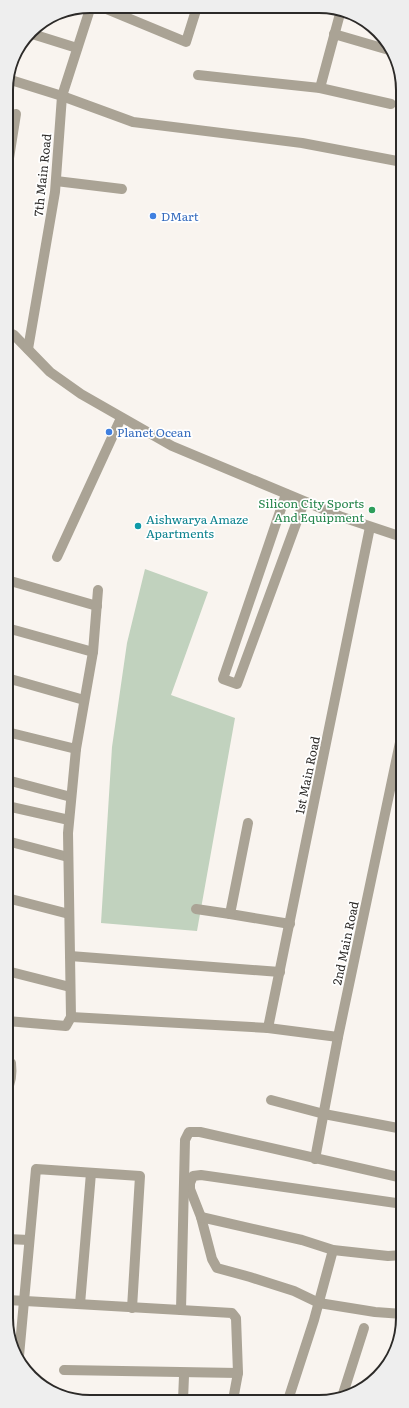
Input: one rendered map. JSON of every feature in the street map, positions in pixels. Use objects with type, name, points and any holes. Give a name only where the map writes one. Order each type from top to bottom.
[{"type":"street","name":"7th Main Road","points":[[28,349],[55,192],[62,96],[89,13]]},
{"type":"street","points":[[116,13],[186,42],[195,13]]},
{"type":"street","points":[[320,88],[339,16]]},
{"type":"street","points":[[334,34],[384,48]]},
{"type":"street","points":[[35,35],[77,48]]},
{"type":"street","points":[[198,75],[320,88],[391,104]]},
{"type":"street","points":[[14,81],[62,96],[133,122],[302,143],[396,161]]},
{"type":"street","points":[[13,133],[16,114]]},
{"type":"street","points":[[56,181],[122,189]]},
{"type":"street","points":[[13,334],[50,372],[81,394],[172,446],[304,502],[396,535]]},
{"type":"street","points":[[57,557],[121,418]]},
{"type":"street","points":[[286,494],[223,679],[237,684],[304,502]]},
{"type":"street","name":"1st Main Road","points":[[268,1028],[370,527]]},
{"type":"street","points":[[13,582],[97,606]]},
{"type":"street","points":[[13,1022],[66,1026],[71,1017],[68,857],[69,820],[76,749],[94,652],[98,590]]},
{"type":"street","points":[[13,630],[94,652]]},
{"type":"street","points":[[13,680],[84,700]]},
{"type":"street","points":[[13,733],[76,749]]},
{"type":"street","name":"2nd Main Road","points":[[315,1159],[338,1038],[396,762]]},
{"type":"street","points":[[13,782],[72,797]]},
{"type":"street","points":[[13,807],[69,820]]},
{"type":"street","points":[[230,914],[248,823]]},
{"type":"street","points":[[13,843],[68,857]]},
{"type":"street","points":[[13,900],[69,914]]},
{"type":"street","points":[[196,909],[290,924]]},
{"type":"street","points":[[70,956],[280,972]]},
{"type":"street","points":[[13,973],[70,987]]},
{"type":"street","points":[[71,1017],[268,1028],[338,1038]]},
{"type":"street","points":[[271,1100],[324,1114],[396,1128]]},
{"type":"street","points":[[181,1310],[185,1140],[189,1132],[200,1132],[396,1176]]},
{"type":"street","points":[[20,1349],[36,1169],[140,1176],[132,1308]]},
{"type":"street","points":[[80,1304],[91,1173]]},
{"type":"street","points":[[396,1203],[196,1175],[193,1176],[190,1189],[201,1217],[212,1259],[217,1268],[250,1276],[294,1291],[319,1303],[375,1312],[396,1314]]},
{"type":"street","points":[[201,1217],[302,1240],[333,1250],[388,1256],[396,1255]]},
{"type":"street","points":[[13,1239],[29,1240]]},
{"type":"street","points":[[290,1395],[313,1324],[333,1250]]},
{"type":"street","points":[[13,1300],[232,1313],[236,1318],[238,1373],[234,1395]]},
{"type":"street","points":[[344,1391],[364,1328]]},
{"type":"street","points":[[64,1370],[238,1373]]},
{"type":"street","points":[[183,1373],[183,1395]]},
{"type":"green space","points":[[145,569],[208,592],[171,695],[235,718],[197,931],[101,923],[112,747],[127,643]]},
{"type":"place","name":"DMart","points":[[153,216]]},
{"type":"place","name":"Planet Ocean","points":[[109,432]]},
{"type":"place","name":"Silicon City Sports And Equipment","points":[[372,510]]},
{"type":"place","name":"Aishwarya Amaze Apartments","points":[[138,526]]}]
